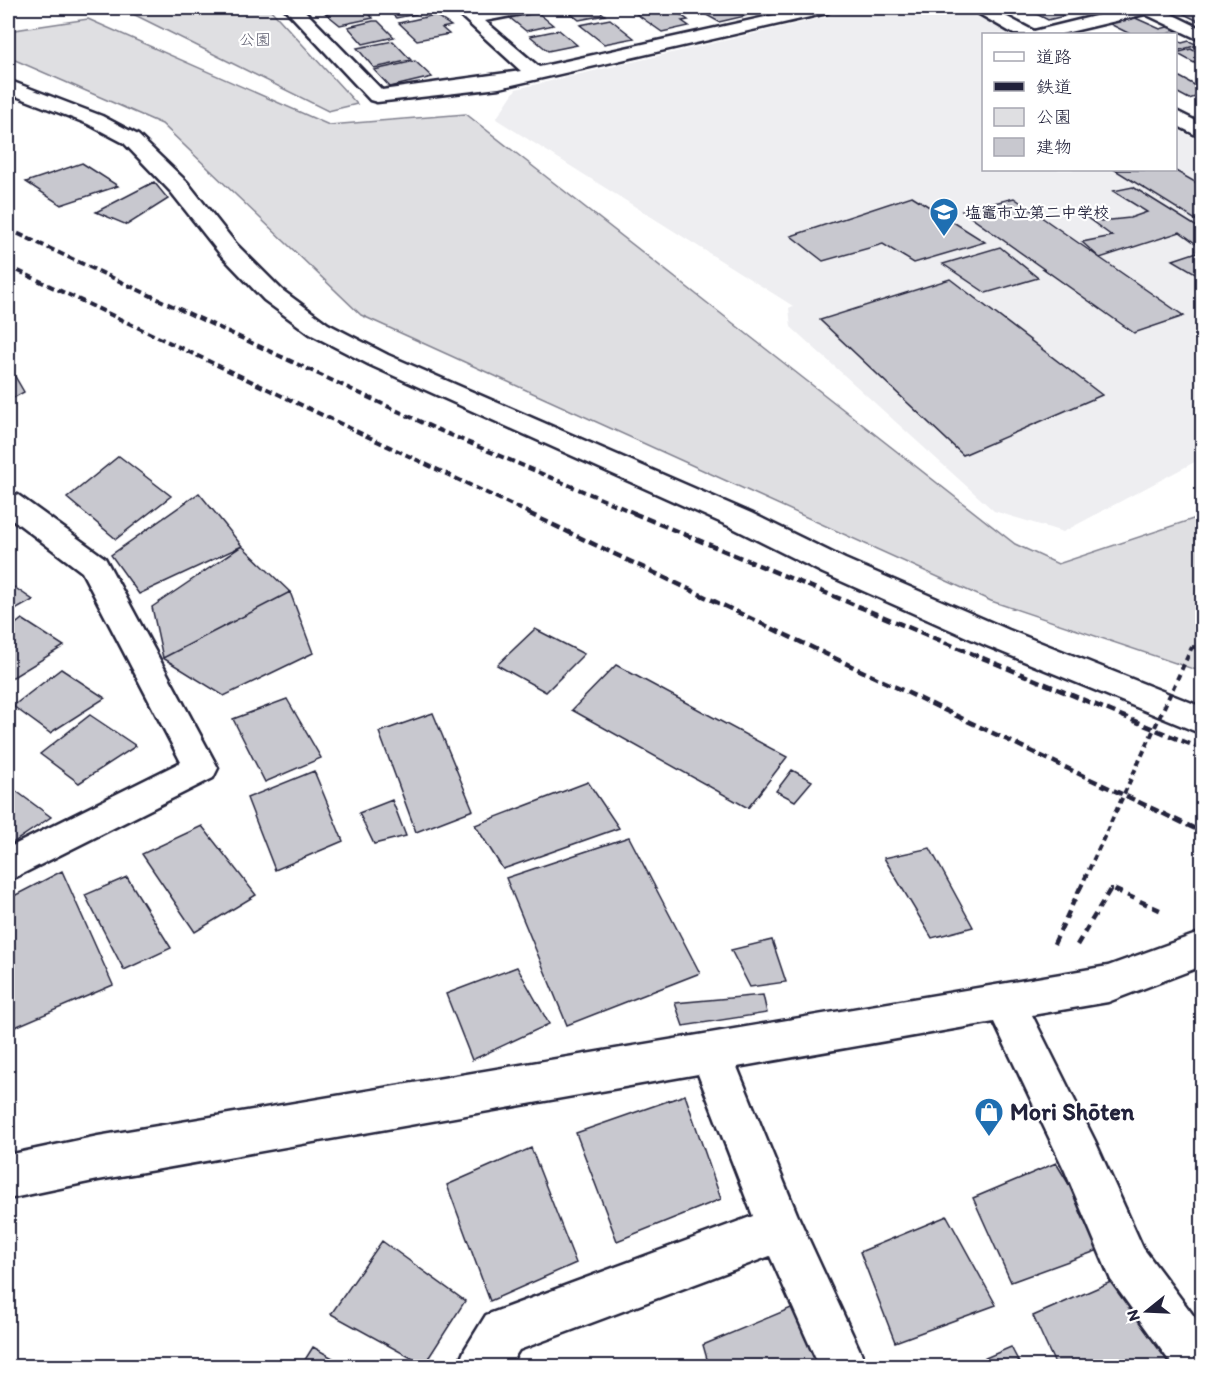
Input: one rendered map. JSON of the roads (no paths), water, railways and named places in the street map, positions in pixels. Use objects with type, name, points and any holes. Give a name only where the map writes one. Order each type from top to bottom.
[{"type":"street","points":[[293,8],[376,96],[499,82],[827,8]]},
{"type":"street","points":[[466,13],[526,8]]},
{"type":"street","points":[[978,8],[1025,33]]},
{"type":"street","points":[[1045,33],[1147,8],[1203,36]]},
{"type":"street","points":[[466,13],[535,74]]},
{"type":"street","points":[[8,86],[95,120],[131,139],[179,187],[228,249],[273,295],[319,329],[379,360],[741,520],[834,566],[998,638],[1203,721]]},
{"type":"street","points":[[1177,118],[1203,132]]},
{"type":"street","points":[[8,501],[94,565],[201,768],[8,865]]},
{"type":"street","points":[[8,1177],[98,1158],[1107,984],[1203,949]]},
{"type":"street","points":[[1005,1003],[1080,1156],[1127,1264],[1202,1366]]},
{"type":"street","points":[[711,1054],[781,1229],[843,1366]]},
{"type":"street","points":[[482,1366],[503,1332],[781,1229]]},
{"type":"railway","points":[[8,229],[434,428],[637,514]]},
{"type":"railway","points":[[8,266],[531,514]]},
{"type":"railway","points":[[528,513],[1202,832]]},
{"type":"railway","points":[[633,513],[1202,749]]},
{"type":"place","name":"塩竈市立第二中学校","points":[[944,238]]},
{"type":"place","name":"Mori Shōten","points":[[989,1138]]},
{"type":"park label","name":"公園","points":[[255,39]]}]
